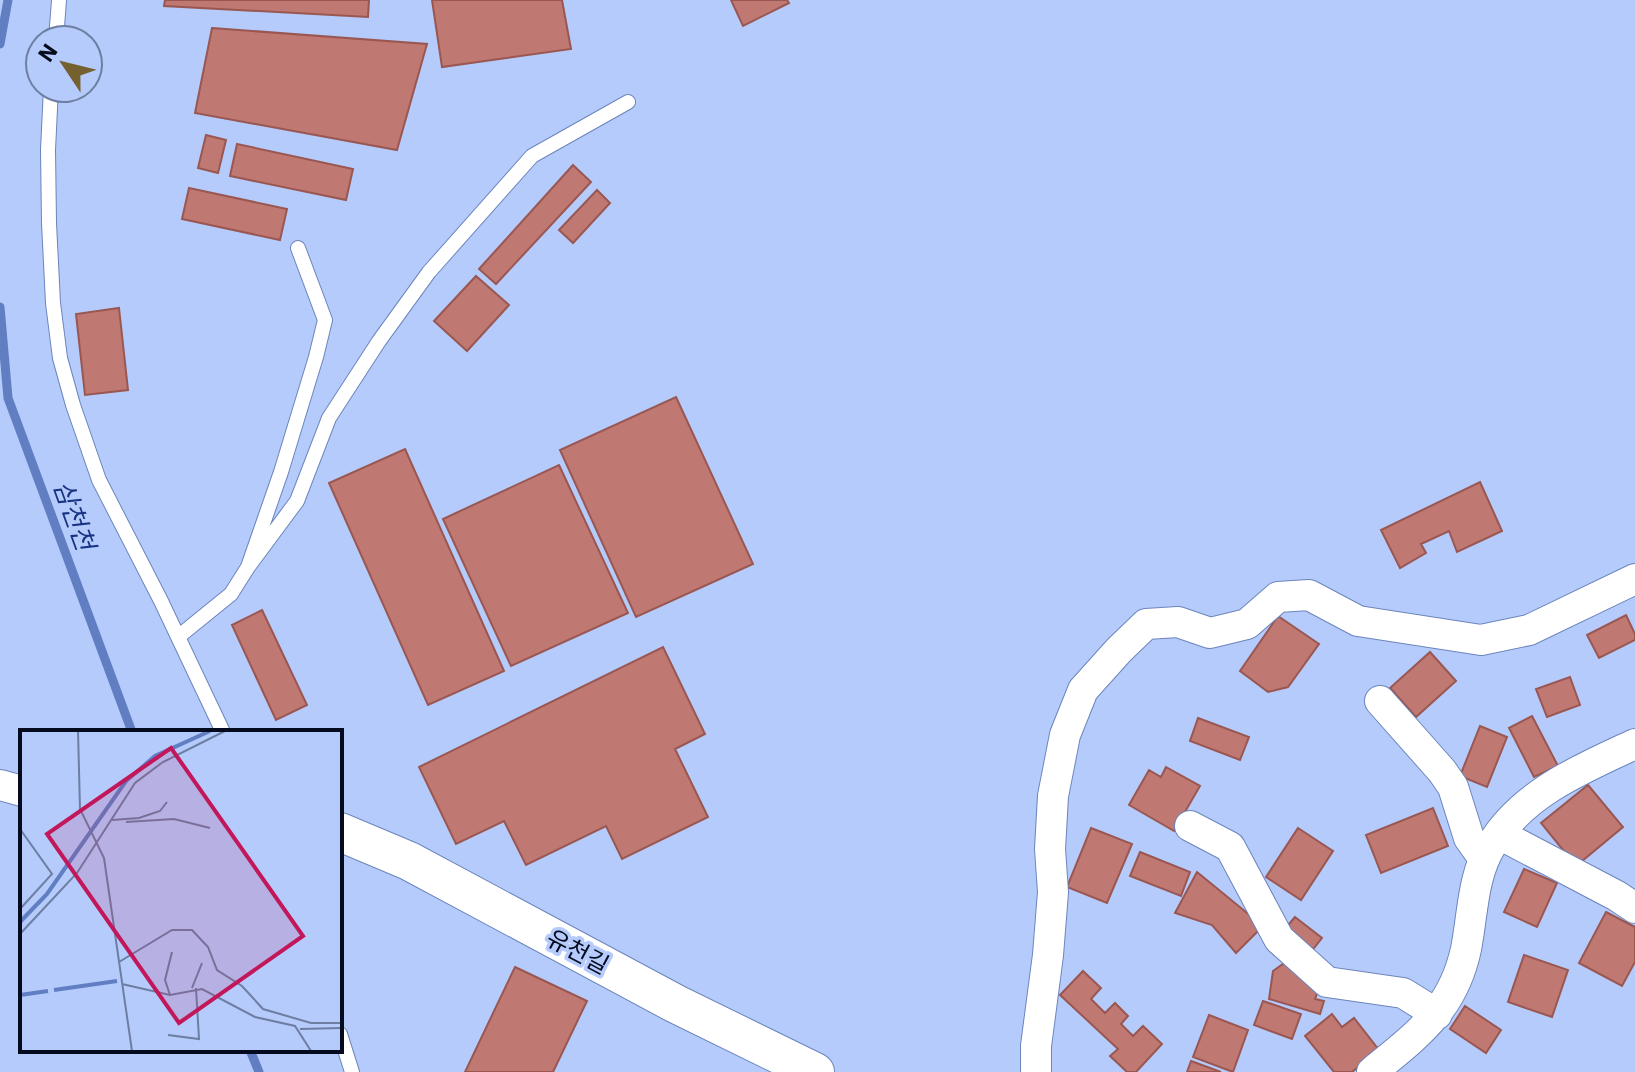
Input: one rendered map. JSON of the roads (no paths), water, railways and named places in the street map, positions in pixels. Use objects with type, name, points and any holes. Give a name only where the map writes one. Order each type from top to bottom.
[{"type":"street","points":[[1036,1072],[1036,1046],[1053,892],[1050,849],[1053,796],[1065,735],[1083,690],[1146,624],[1178,622],[1210,633],[1247,624],[1278,597],[1309,595],[1358,621],[1481,640],[1529,630],[1635,579]]},
{"type":"street","points":[[1380,701],[1453,787],[1469,838],[1617,896],[1635,908]]},
{"type":"street","points":[[1372,1072],[1437,1014],[1453,989],[1466,948],[1477,881],[1491,846],[1526,804],[1583,768],[1635,744]]},
{"type":"street","points":[[0,785],[20,790]]},
{"type":"street","points":[[1190,826],[1230,847],[1279,939],[1327,982],[1403,993],[1437,1014]]},
{"type":"street","name":"유천길","points":[[342,833],[409,861],[676,1004],[815,1072]]},
{"type":"lane","points":[[57,24],[59,0]]},
{"type":"lane","points":[[178,637],[231,594],[297,501],[329,418],[429,272],[532,156],[628,102]]},
{"type":"lane","points":[[50,104],[49,223],[53,303],[60,358],[99,480],[222,730]]},
{"type":"lane","points":[[248,567],[285,458],[325,320],[298,248]]},
{"type":"lane","points":[[342,1040],[352,1072]]},
{"type":"waterway","name":"삼천천","points":[[0,44],[8,0]]},
{"type":"waterway","name":"삼천천","points":[[0,307],[8,398],[131,730]]},
{"type":"waterway","name":"삼천천","points":[[251,1052],[259,1072]]}]
